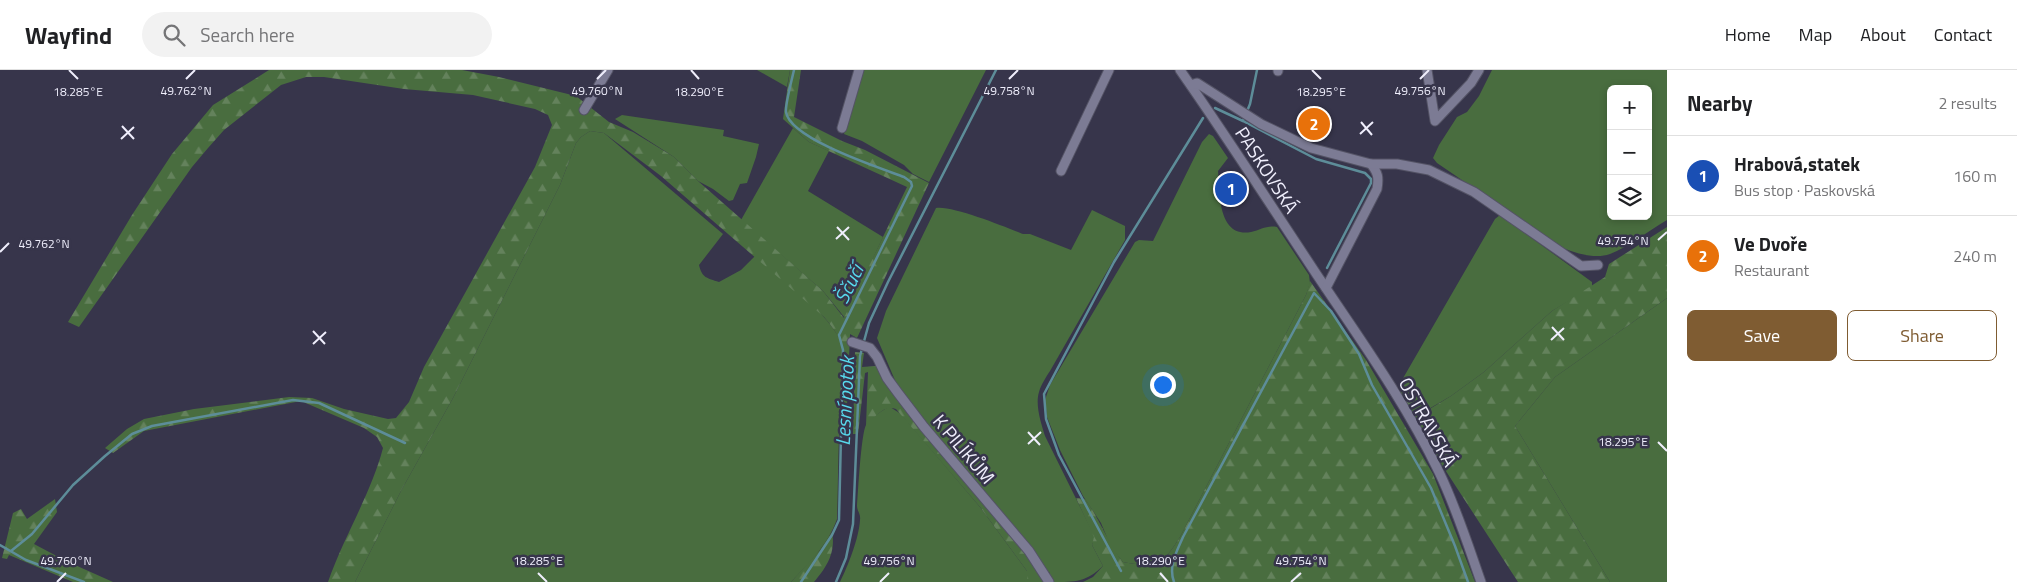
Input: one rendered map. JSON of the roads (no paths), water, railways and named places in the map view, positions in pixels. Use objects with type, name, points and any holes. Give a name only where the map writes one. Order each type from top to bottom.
[{"type":"street","points":[[584,110],[608,70]]},
{"type":"street","points":[[842,128],[858,70]]},
{"type":"street","points":[[1061,171],[1110,70]]},
{"type":"street","name":"PASKOVSKÁ","points":[[1180,70],[1326,288]]},
{"type":"street","points":[[1428,70],[1435,121],[1472,82],[1479,70]]},
{"type":"street","points":[[1191,85],[1197,83],[1261,124],[1311,148],[1371,164],[1397,164],[1429,170],[1474,192],[1582,266],[1598,265]]},
{"type":"street","points":[[1326,288],[1377,189],[1379,177],[1371,164]]},
{"type":"street","name":"OSTRAVSKÁ","points":[[1326,288],[1387,381],[1439,472],[1481,582]]},
{"type":"street","name":"K PILÍKŮM","points":[[854,344],[870,348],[877,357],[887,378],[924,427],[1029,551],[1049,582]]},
{"type":"waterway","name":"Ščučí","points":[[794,70],[786,109],[791,122],[819,142],[857,160],[904,177],[911,182],[912,186],[839,335],[843,350],[839,520],[832,535],[801,582]]},
{"type":"waterway","name":"Lesní potok","points":[[836,582],[846,558],[853,524],[860,356],[869,323],[996,70]]},
{"type":"waterway","points":[[1257,70],[1250,104],[1243,121],[1316,159],[1365,173],[1371,179],[1371,183],[1327,268]]},
{"type":"waterway","points":[[1215,108],[1243,121]]},
{"type":"waterway","points":[[1121,571],[1059,455],[1046,419],[1044,394],[1114,262],[1203,118]]},
{"type":"waterway","points":[[1174,582],[1172,576],[1173,564],[1183,537],[1314,293],[1331,311],[1359,354],[1372,385],[1431,488],[1468,582]]},
{"type":"waterway","points":[[11,551],[32,534],[73,485],[105,456],[132,434],[152,426],[293,400],[319,403],[405,443]]},
{"type":"waterway","points":[[0,545],[26,560],[84,582]]},
{"type":"place","name":"Ve Dvoře","points":[[1314,124]]},
{"type":"place","name":"Hrabová,statek","points":[[1231,189]]}]
